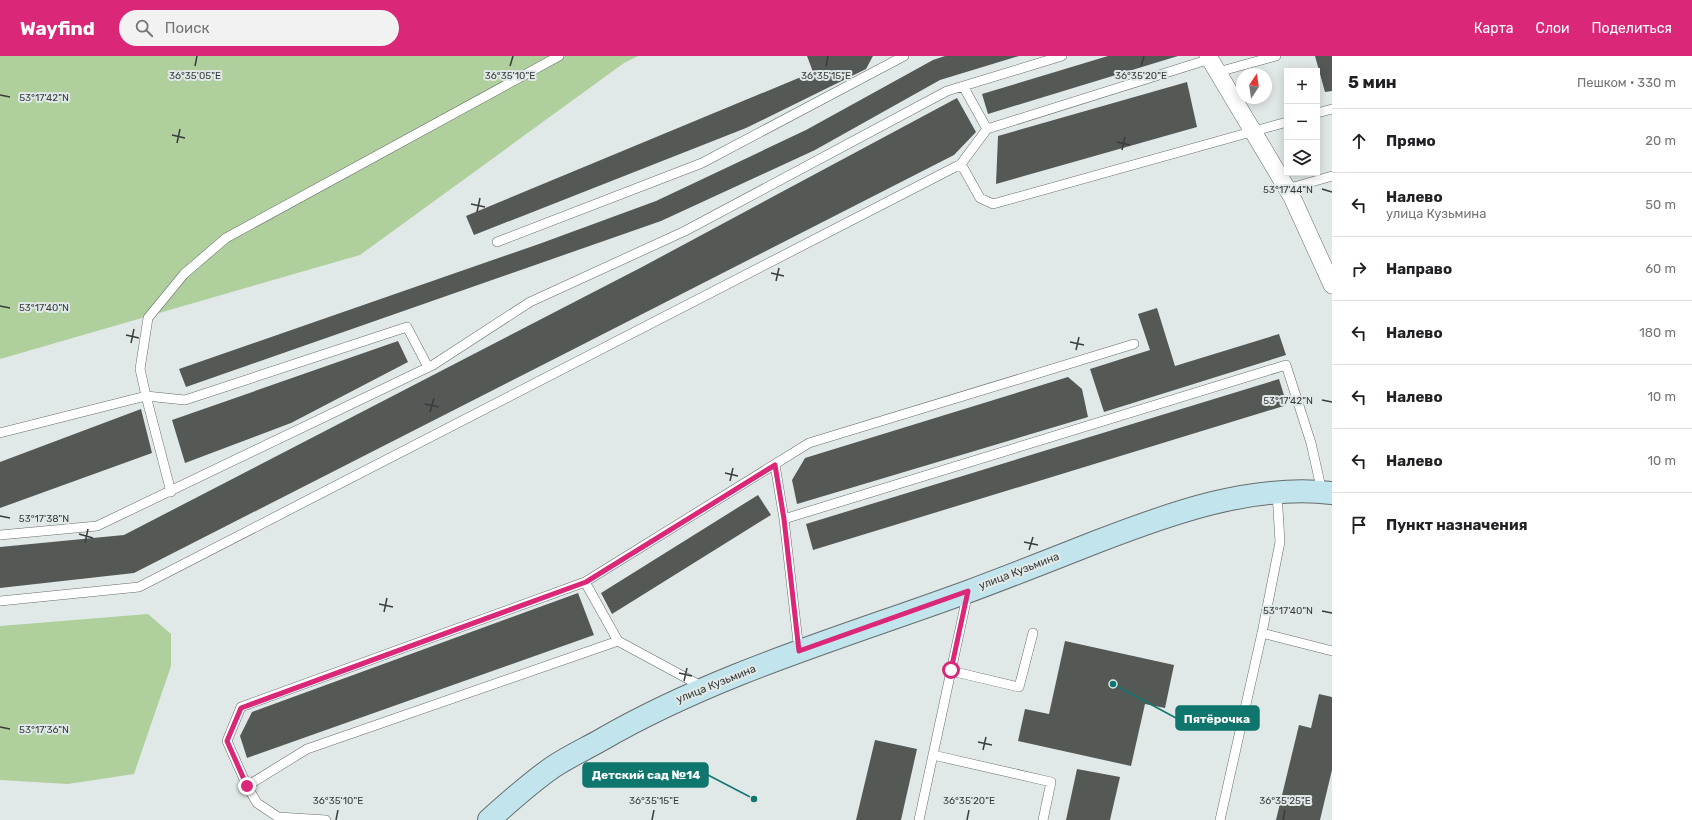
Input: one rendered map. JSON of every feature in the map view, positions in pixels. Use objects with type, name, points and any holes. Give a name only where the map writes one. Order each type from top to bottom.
[{"type":"main road","name":"улица Кузьмина","points":[[489,820],[522,790],[555,766],[624,726],[681,698],[799,651],[968,591],[1129,529],[1195,508],[1254,494],[1277,491],[1327,492]]},
{"type":"street","points":[[1212,62],[1287,189],[1332,285]]},
{"type":"lane","points":[[171,492],[140,370],[148,318],[184,274],[226,238],[559,56]]},
{"type":"lane","points":[[497,242],[702,163],[904,56]]},
{"type":"lane","points":[[0,535],[97,526],[171,492],[428,367],[530,302],[685,231],[948,91],[1062,56]]},
{"type":"lane","points":[[0,601],[139,587],[961,164],[987,129],[1212,62],[1276,56]]},
{"type":"lane","points":[[963,86],[987,129]]},
{"type":"lane","points":[[1320,113],[1332,109]]},
{"type":"lane","points":[[961,164],[980,198],[993,204],[1284,123]]},
{"type":"lane","points":[[1287,189],[1332,176]]},
{"type":"lane","points":[[0,433],[146,396],[185,400],[407,327],[428,367]]},
{"type":"lane","points":[[326,820],[278,817],[257,803],[247,786],[227,741],[241,708],[586,582],[809,443],[1134,344]]},
{"type":"lane","points":[[784,519],[1286,365],[1327,492]]},
{"type":"lane","points":[[775,465],[784,519],[799,651]]},
{"type":"lane","points":[[1220,820],[1262,634],[1280,542],[1277,491]]},
{"type":"lane","points":[[586,582],[618,641],[705,688]]},
{"type":"lane","points":[[918,820],[968,591]]},
{"type":"lane","points":[[951,670],[1020,687],[1033,633]]},
{"type":"lane","points":[[1262,634],[1332,651]]},
{"type":"lane","points":[[247,786],[307,749],[618,641]]},
{"type":"lane","points":[[933,755],[1051,782],[1043,820]]},
{"type":"green space","points":[[0,56],[638,56],[624,63],[360,255],[0,359]]},
{"type":"green space","points":[[148,614],[171,634],[171,666],[134,774],[68,784],[0,780],[0,626]]},
{"type":"building","points":[[807,56],[873,56],[866,69],[746,128],[474,235],[466,216],[813,72]]},
{"type":"building","points":[[945,56],[1019,56],[940,80],[815,150],[661,221],[186,387],[179,369],[539,244],[656,201],[806,130],[933,60]]},
{"type":"building","points":[[1108,56],[1178,56],[988,114],[982,94]]},
{"type":"building","points":[[1315,56],[1332,56],[1332,91],[1325,92],[1320,74],[1320,68],[1318,68]]},
{"type":"building","points":[[1187,82],[1197,127],[996,184],[998,136]]},
{"type":"building","points":[[957,98],[976,132],[954,155],[134,573],[0,588],[0,547],[124,535],[642,267]]},
{"type":"building","points":[[1157,308],[1175,366],[1279,334],[1286,355],[1104,412],[1090,369],[1150,350],[1138,314]]},
{"type":"building","points":[[398,341],[408,362],[291,423],[185,463],[172,420]]},
{"type":"building","points":[[1068,377],[1082,389],[1088,417],[797,504],[792,480],[805,458]]},
{"type":"building","points":[[1279,379],[1287,405],[813,550],[806,524]]},
{"type":"building","points":[[141,409],[152,453],[0,508],[0,462]]},
{"type":"building","points":[[758,495],[771,515],[612,614],[601,593]]},
{"type":"building","points":[[578,593],[594,635],[247,758],[240,736],[252,712]]},
{"type":"building","points":[[1065,641],[1174,665],[1165,708],[1145,704],[1131,766],[1018,741],[1025,709],[1049,714]]},
{"type":"building","points":[[1319,694],[1332,697],[1332,770],[1320,820],[1276,820],[1299,725],[1311,728]]},
{"type":"building","points":[[875,740],[917,749],[901,820],[856,820]]},
{"type":"building","points":[[1077,769],[1120,777],[1110,820],[1066,820]]},
{"type":"place","name":"Пятёрочка","points":[[1113,684]]},
{"type":"place","name":"Детский сад №14","points":[[754,799]]},
{"type":"route","points":[[247,786],[227,741],[241,708],[586,582],[775,465],[784,519],[799,651],[968,591],[951,670]]}]
